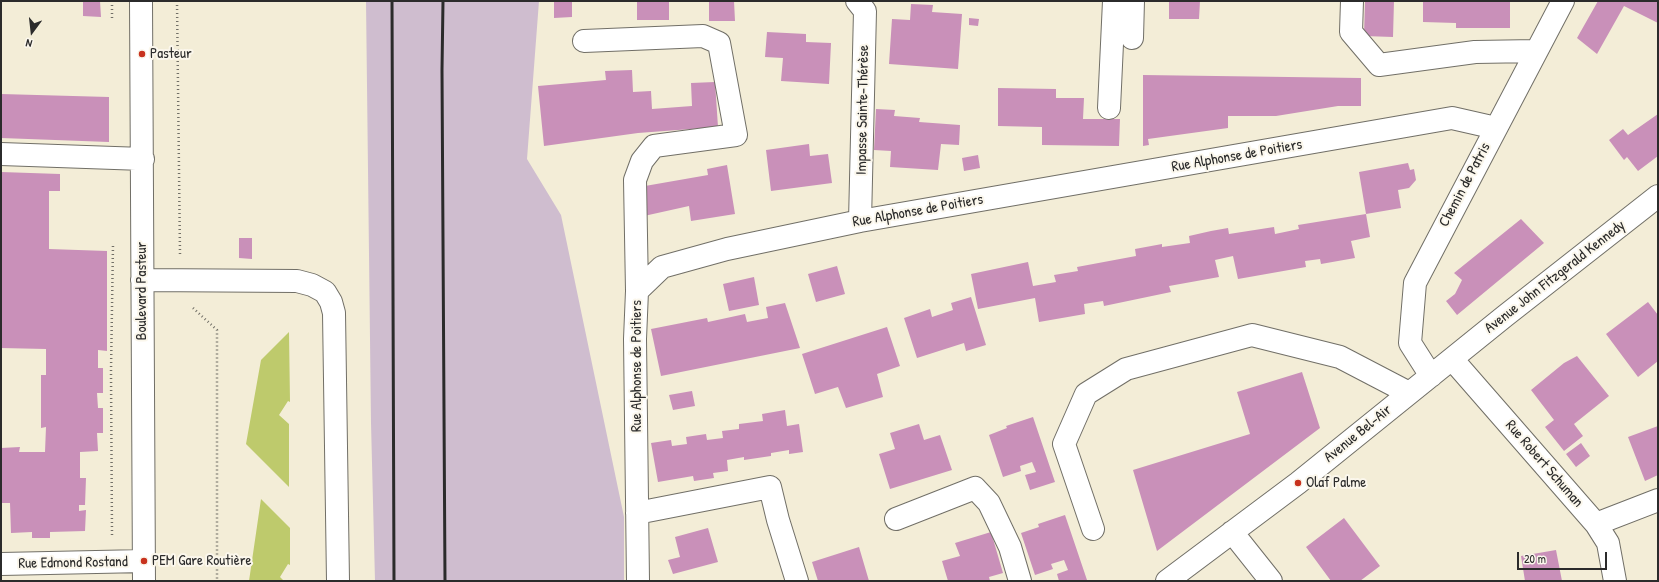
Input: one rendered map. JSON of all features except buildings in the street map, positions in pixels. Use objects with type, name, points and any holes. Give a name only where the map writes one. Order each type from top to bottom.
[{"type":"street","name":"Boulevard Pasteur","points":[[141,1],[144,571]]},
{"type":"street","name":"Impasse Sainte-Thérèse","points":[[857,1],[865,11],[860,221]]},
{"type":"street","points":[[1109,108],[1114,1]]},
{"type":"street","points":[[1132,38],[1133,1]]},
{"type":"street","points":[[1352,1],[1351,32],[1379,66],[1475,52],[1536,51]]},
{"type":"street","name":"Chemin de Patris","points":[[1431,376],[1410,342],[1415,283],[1563,1]]},
{"type":"street","points":[[584,41],[703,36],[719,43],[736,135],[654,146],[642,161],[635,180],[638,291]]},
{"type":"street","name":"Rue Alphonse de Poitiers","points":[[638,581],[635,338],[638,291],[662,268],[727,249],[860,221],[1452,118],[1496,128]]},
{"type":"street","points":[[1,154],[142,159]]},
{"type":"street","name":"Avenue John Fitzgerald Kennedy","points":[[1452,359],[1658,196]]},
{"type":"street","points":[[142,280],[297,281],[312,285],[325,292],[331,302],[334,313],[338,581]]},
{"type":"street","points":[[1094,529],[1064,444],[1086,394],[1126,369],[1252,336],[1340,357],[1409,393]]},
{"type":"street","name":"Avenue Bel-Air","points":[[1167,581],[1298,483],[1452,359]]},
{"type":"street","name":"Rue Robert Schuman","points":[[1452,359],[1596,524],[1608,543],[1615,581]]},
{"type":"street","points":[[637,513],[770,487],[778,520],[797,581]]},
{"type":"street","points":[[896,519],[975,488],[989,503],[992,509],[1010,547],[1020,581]]},
{"type":"street","points":[[1596,524],[1658,500]]},
{"type":"street","points":[[1232,532],[1271,581]]},
{"type":"street","name":"Rue Edmond Rostand","points":[[1,564],[144,571]]},
{"type":"path","points":[[177,1],[181,296],[217,330],[217,581]]},
{"type":"path","points":[[112,540],[111,371],[113,237]]},
{"type":"shaded area","points":[[366,1],[539,1],[527,159],[561,215],[624,517],[624,581],[375,581],[371,423]]},
{"type":"green space","points":[[289,332],[290,402],[288,401],[279,415],[289,424],[289,487],[246,444],[261,360]]},
{"type":"green space","points":[[261,499],[290,528],[290,565],[288,564],[280,577],[284,581],[249,581]]},
{"type":"railway","points":[[392,1],[394,581]]},
{"type":"railway","points":[[443,1],[442,70],[445,581]]},
{"type":"place","name":"Pasteur","points":[[142,54]]},
{"type":"place","name":"Olaf Palme","points":[[1298,483]]},
{"type":"place","name":"PEM Gare Routière","points":[[144,561]]}]
